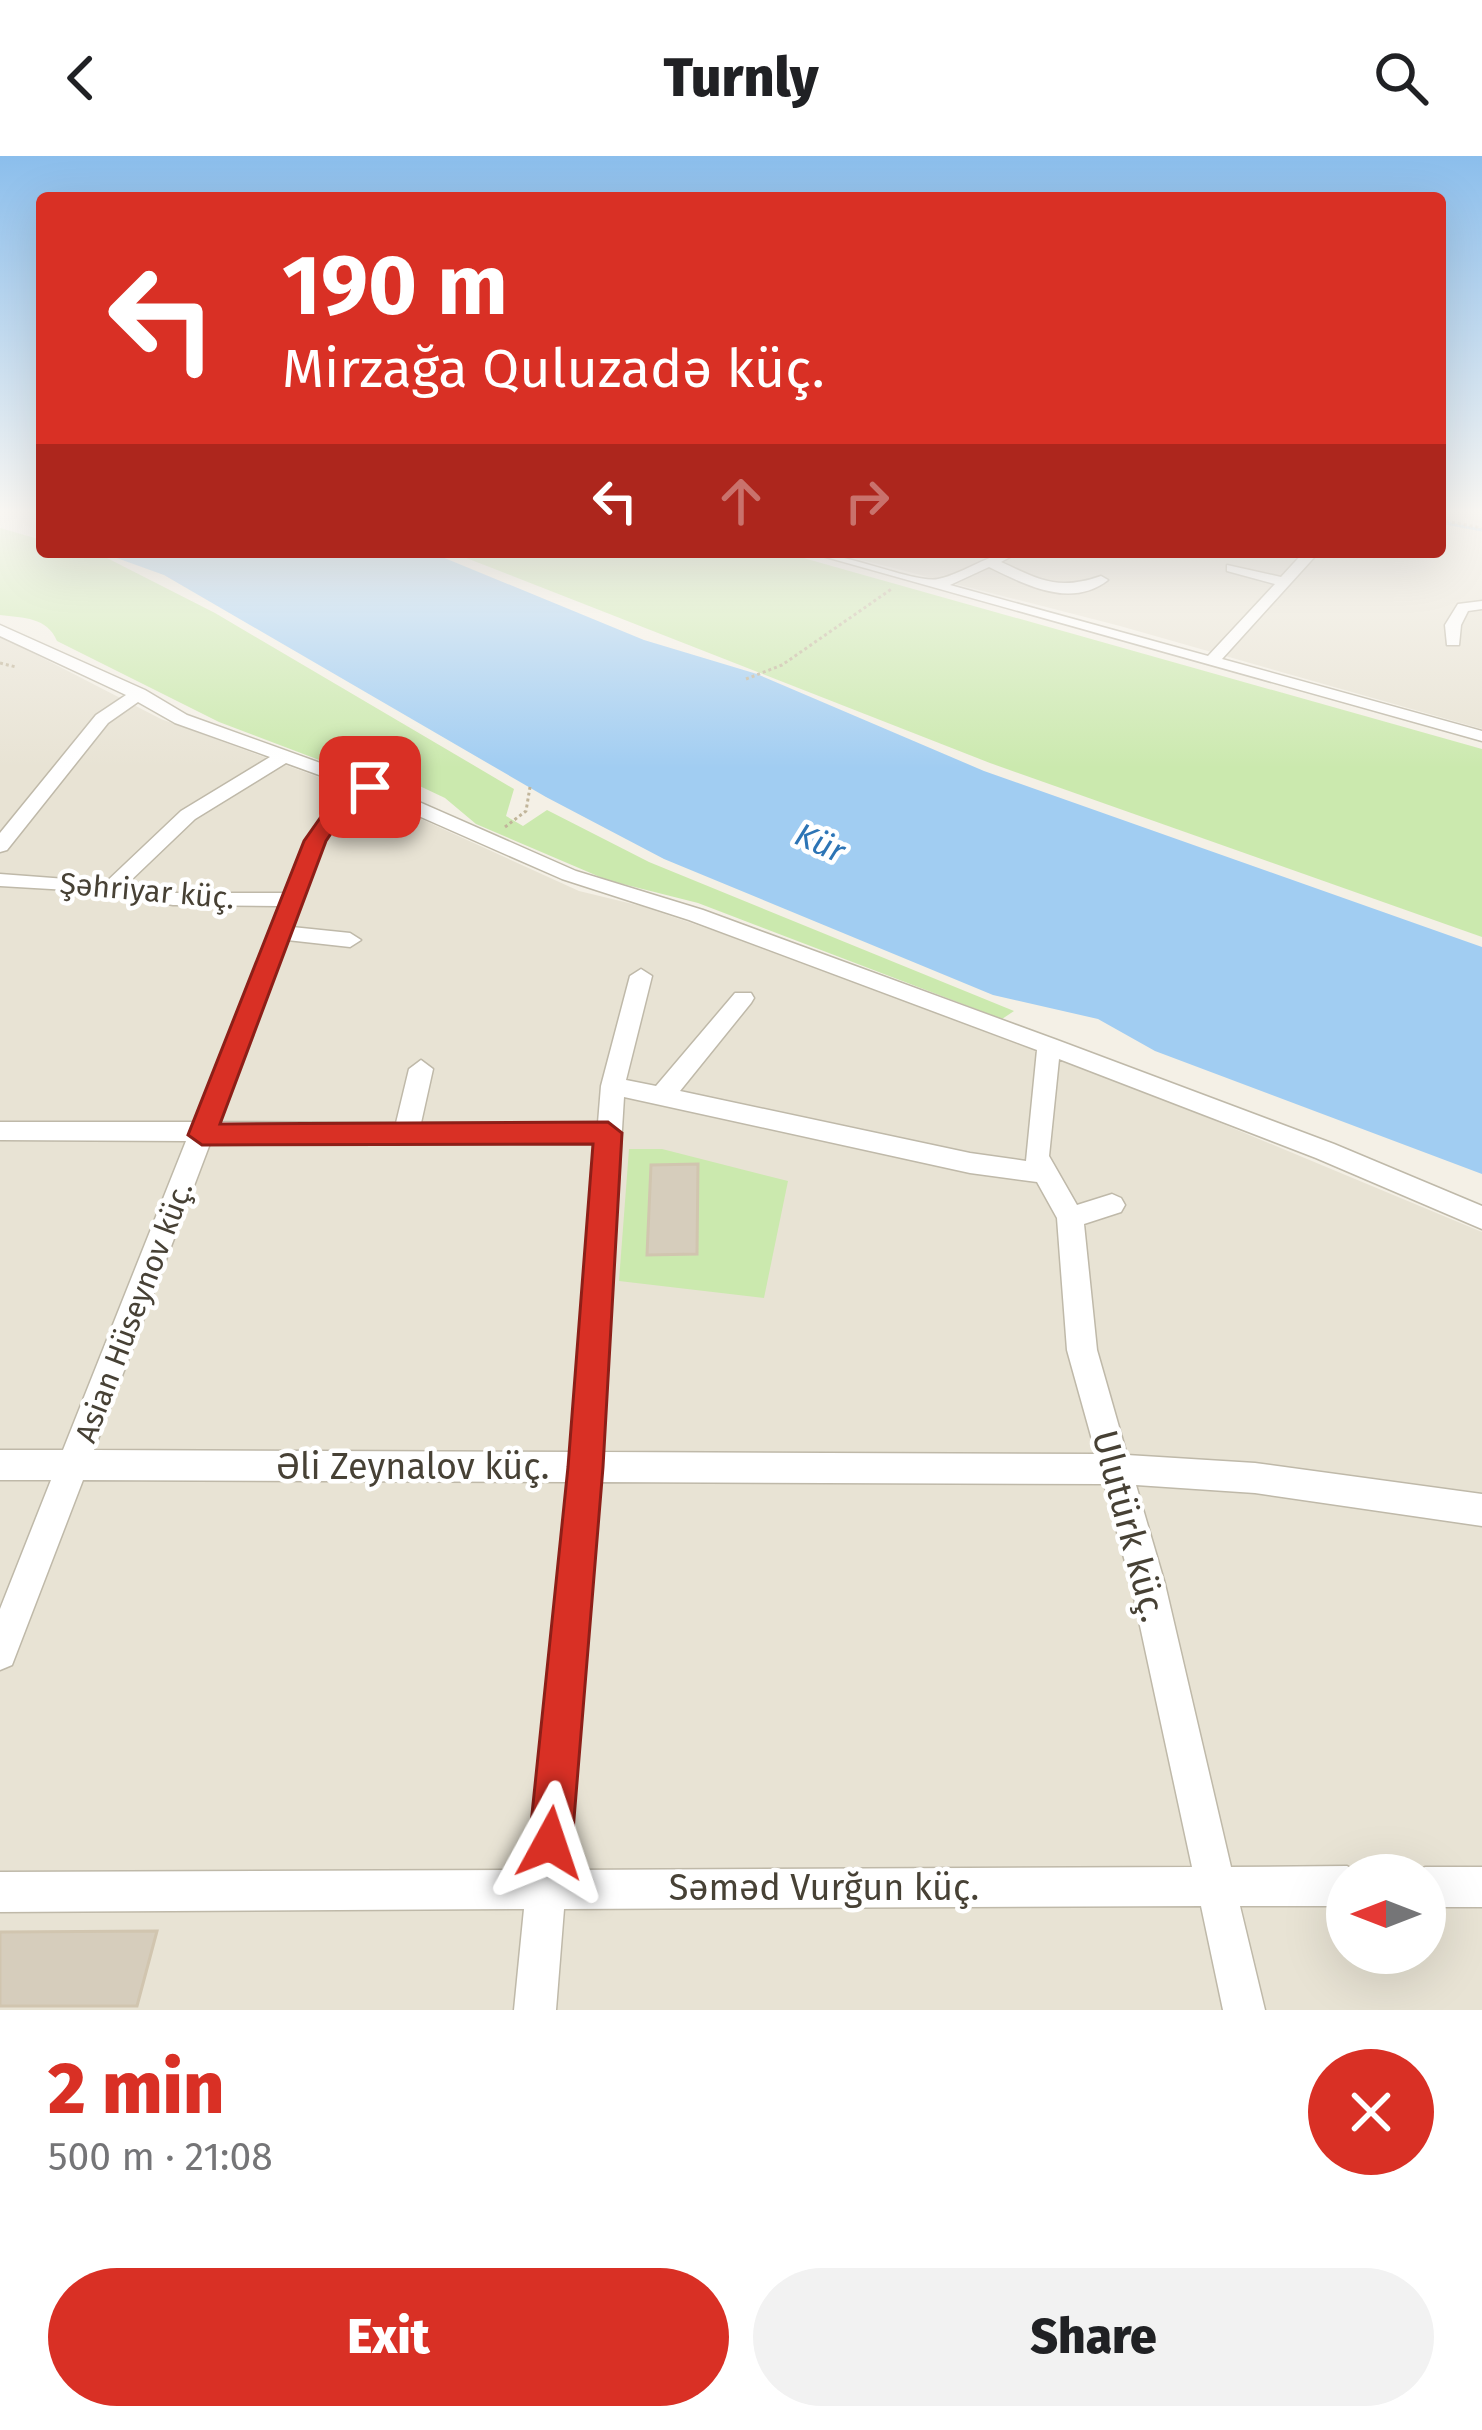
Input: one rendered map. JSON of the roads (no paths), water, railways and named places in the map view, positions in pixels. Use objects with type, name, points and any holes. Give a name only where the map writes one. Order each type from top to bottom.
[{"type":"street","points":[[972,595],[1482,736]]},
{"type":"street","points":[[1213,660],[1272,595]]},
{"type":"street","points":[[1454,642],[1453,625],[1463,607],[1482,605]]},
{"type":"street","points":[[2,632],[139,694],[181,719],[370,787],[591,884],[696,915],[1049,1046],[1325,1151],[1482,1219]]},
{"type":"street","points":[[0,846],[102,719],[139,694]]},
{"type":"street","points":[[110,889],[188,815],[285,757]]},
{"type":"street","name":"Asian Hüseynov küç.","points":[[0,1653],[322,828],[347,801],[370,787]]},
{"type":"street","name":"Şəhriyar küç.","points":[[0,880],[173,899],[294,900]]},
{"type":"street","points":[[282,933],[350,940]]},
{"type":"street","points":[[536,2010],[585,1467],[608,1133],[613,1086],[641,976]]},
{"type":"street","points":[[664,1094],[743,998]]},
{"type":"street","name":"Ulutürk küç.","points":[[1049,1046],[1034,1147],[1043,1173],[1070,1218],[1082,1350],[1148,1584],[1244,2010]]},
{"type":"street","points":[[406,1133],[421,1069]]},
{"type":"street","points":[[613,1086],[970,1163],[1043,1173]]},
{"type":"street","points":[[0,1131],[608,1133]]},
{"type":"street","points":[[1070,1218],[1112,1205]]},
{"type":"street","name":"Əli Zeynalov küç.","points":[[0,1465],[1114,1469],[1255,1478],[1482,1510]]},
{"type":"street","name":"Səməd Vurğun küç.","points":[[0,1892],[1326,1886]]},
{"type":"street","points":[[1446,1887],[1482,1888]]},
{"type":"water","name":"Kür","points":[[198,595],[533,595],[644,640],[757,674],[984,771],[1482,947],[1482,1174],[1155,1051],[1098,1019],[993,995],[664,859],[546,797]]}]
